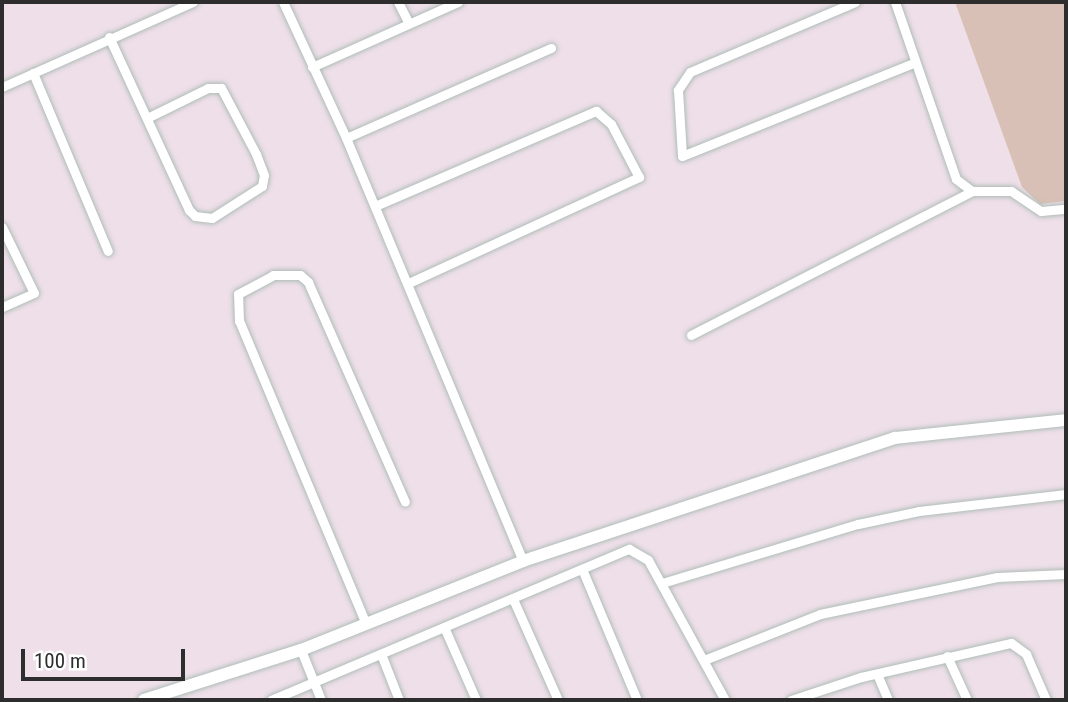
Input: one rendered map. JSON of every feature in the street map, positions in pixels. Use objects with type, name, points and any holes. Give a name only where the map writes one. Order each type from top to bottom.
[{"type":"main road","points":[[144,700],[301,650],[523,561],[895,438],[1066,420]]},
{"type":"street","points":[[2,87],[191,2]]},
{"type":"street","points":[[283,2],[346,138],[523,561]]},
{"type":"street","points":[[398,2],[408,22]]},
{"type":"street","points":[[312,67],[458,2]]},
{"type":"street","points":[[855,2],[690,72],[678,90],[682,156],[913,63]]},
{"type":"street","points":[[895,2],[948,166],[972,191]]},
{"type":"street","points":[[109,37],[146,118],[195,216],[212,218],[262,186],[264,175],[256,154],[221,88],[208,88],[146,118]]},
{"type":"street","points":[[346,138],[551,48]]},
{"type":"street","points":[[33,73],[108,251]]},
{"type":"street","points":[[375,206],[596,111],[611,124],[639,177],[408,283]]},
{"type":"street","points":[[691,335],[972,191],[1006,190],[1041,211],[1066,209]]},
{"type":"street","points":[[2,227],[34,293],[2,307]]},
{"type":"street","points":[[366,624],[239,321],[238,294],[273,275],[300,275],[308,282],[405,502]]},
{"type":"street","points":[[662,583],[858,524],[919,511],[1066,494]]},
{"type":"street","points":[[271,700],[513,599],[619,551],[636,550],[662,583],[726,700]]},
{"type":"street","points":[[582,569],[636,700]]},
{"type":"street","points":[[704,660],[820,614],[998,577],[1066,574]]},
{"type":"street","points":[[513,599],[558,700]]},
{"type":"street","points":[[444,627],[476,700]]},
{"type":"street","points":[[791,700],[809,697],[877,674],[997,644],[1017,645],[1046,700]]},
{"type":"street","points":[[301,650],[321,700]]},
{"type":"street","points":[[381,654],[399,700]]},
{"type":"street","points":[[947,656],[967,700]]},
{"type":"street","points":[[877,674],[888,700]]},
{"type":"shaded area","points":[[955,2],[1066,2],[1066,201],[1040,204],[1022,187]]}]
